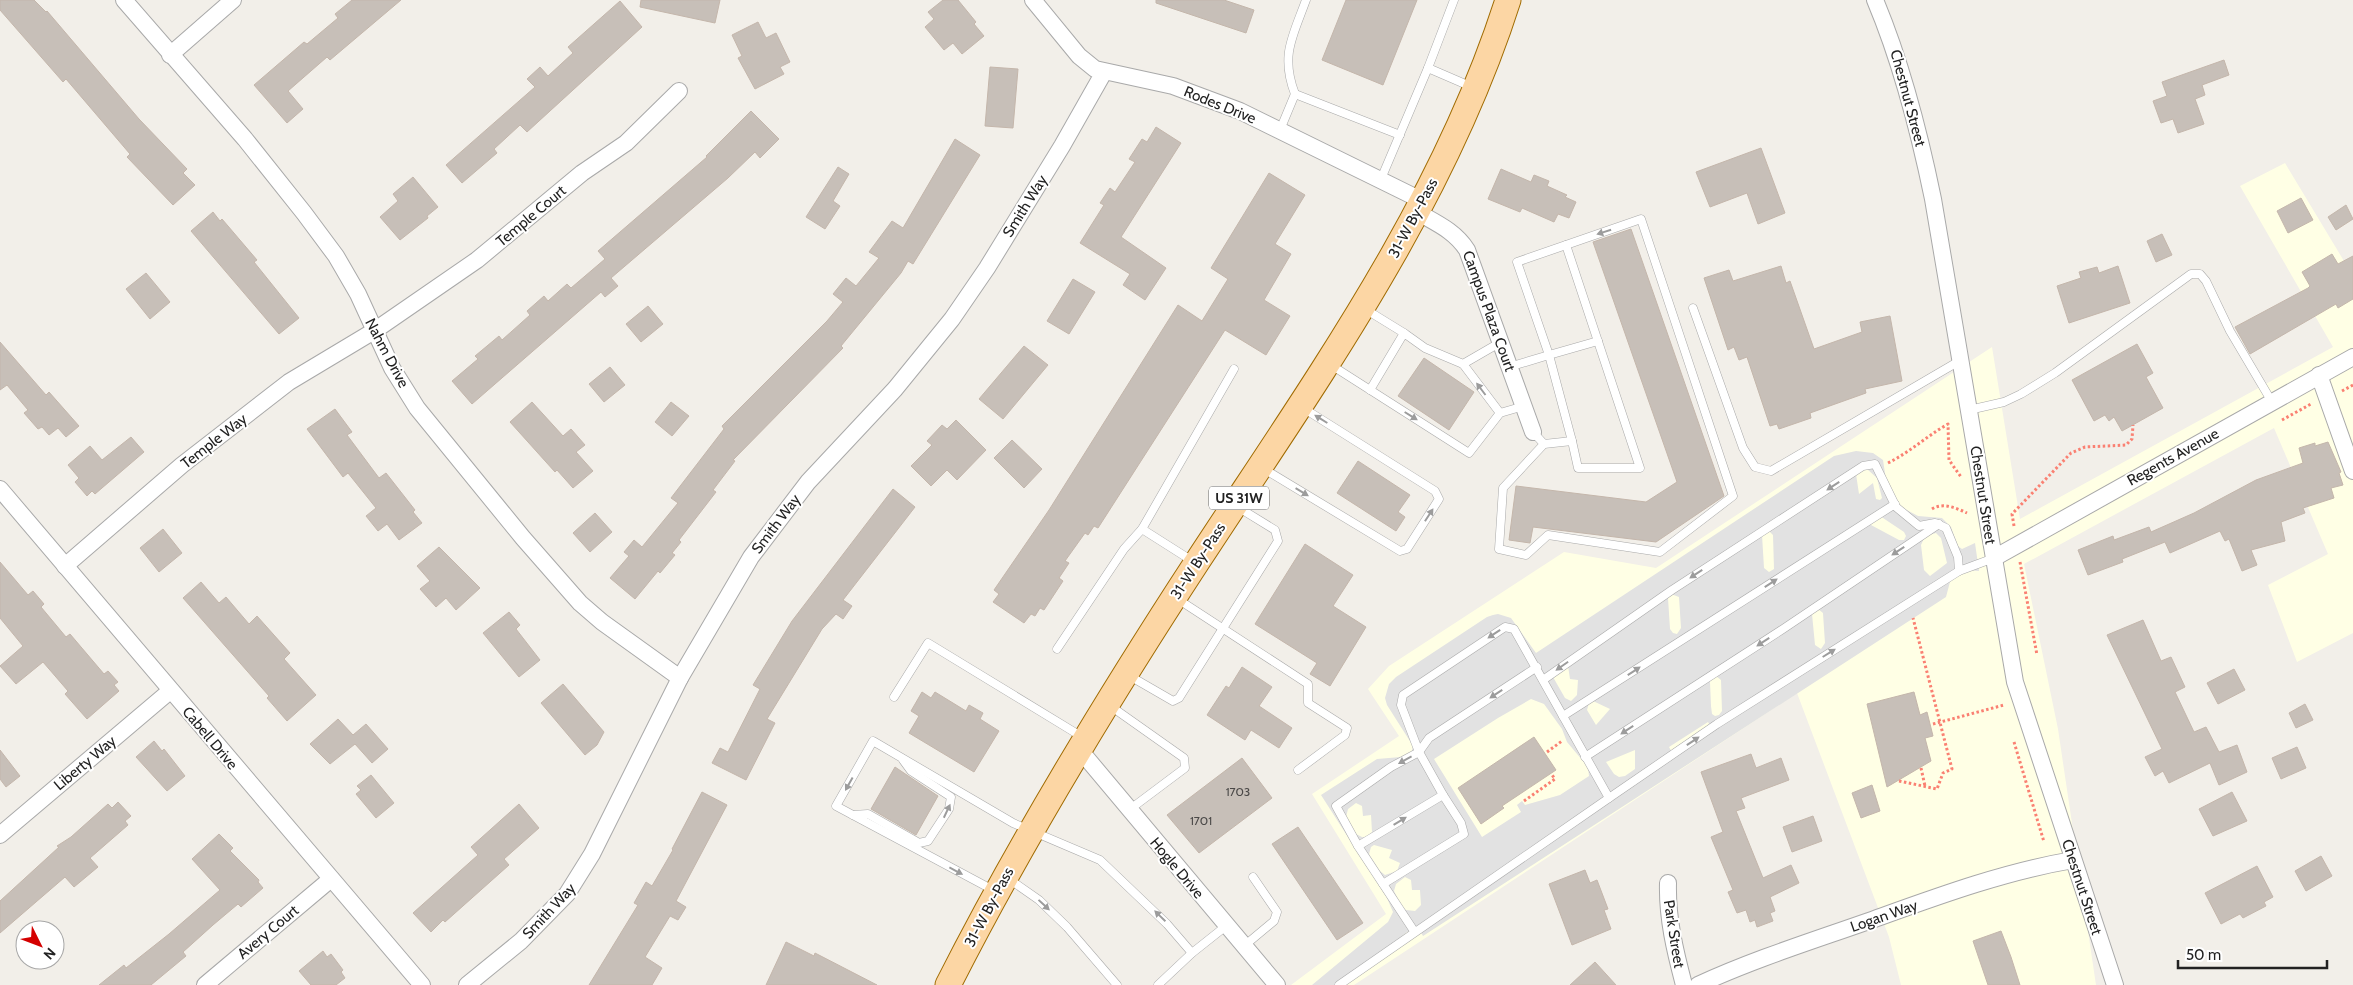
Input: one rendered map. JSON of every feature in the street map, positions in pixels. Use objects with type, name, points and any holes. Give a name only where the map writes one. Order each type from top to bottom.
[{"type":"main road","name":"31-W By-Pass","points":[[948,985],[1000,884],[1082,744],[1174,597],[1300,406],[1362,307],[1420,206],[1476,89],[1508,0]]},
{"type":"street","name":"Nahm Drive","points":[[124,0],[245,140],[309,220],[358,294],[374,331],[400,381],[432,429],[567,588],[602,622],[680,678]]},
{"type":"street","points":[[170,55],[233,0]]},
{"type":"street","name":"Rodes Drive","points":[[1033,0],[1079,56],[1089,65],[1104,72],[1173,86],[1240,111],[1380,179],[1420,206]]},
{"type":"street","name":"Chestnut Street","points":[[1875,0],[1895,49],[1916,122],[1934,199],[2015,682],[2115,985]]},
{"type":"street","name":"Smith Way","points":[[467,985],[536,927],[576,882],[680,678],[735,583],[769,532],[808,482],[915,366],[970,294],[1068,137],[1104,72]]},
{"type":"street","name":"Temple Court","points":[[374,331],[478,260],[582,173],[626,143],[679,91]]},
{"type":"street","name":"Campus Plaza Court","points":[[1420,206],[1461,240],[1467,250],[1533,432]]},
{"type":"street","name":"Temple Way","points":[[65,566],[182,465],[288,382],[374,331]]},
{"type":"street","name":"Regents Avenue","points":[[1994,558],[2353,357]]},
{"type":"street","points":[[2319,375],[2353,471]]},
{"type":"street","name":"Cabell Drive","points":[[0,489],[422,985]]},
{"type":"street","name":"Liberty Way","points":[[0,835],[170,691]]},
{"type":"street","name":"Hogle Drive","points":[[1082,744],[1128,810],[1277,985]]},
{"type":"street","name":"Logan Way","points":[[1698,985],[1760,960],[1918,904],[2030,868],[2073,860]]},
{"type":"street","name":"Avery Court","points":[[205,985],[331,879]]},
{"type":"street","name":"Park Street","points":[[1668,883],[1667,902],[1671,929],[1684,985]]},
{"type":"lane","points":[[1280,130],[1294,94],[1288,77],[1288,51],[1306,0]]},
{"type":"lane","points":[[1380,179],[1428,68],[1454,0]]},
{"type":"lane","points":[[1428,68],[1476,89]]},
{"type":"lane","points":[[1294,94],[1400,135]]},
{"type":"lane","points":[[1566,245],[1640,468],[1578,468],[1572,441],[1549,355],[1517,262],[1566,245],[1641,219],[1733,496],[1660,552],[1548,536],[1526,555],[1499,549],[1503,488],[1544,444],[1572,441]]},
{"type":"lane","points":[[1969,410],[2004,402],[2021,394],[2055,373],[2191,274],[2200,274],[2206,281],[2230,331],[2272,402]]},
{"type":"lane","points":[[1362,307],[1425,348],[1463,364],[1500,414]]},
{"type":"lane","points":[[1694,308],[1743,448],[1755,467],[1771,471],[1961,360]]},
{"type":"lane","points":[[1370,390],[1404,333]]},
{"type":"lane","points":[[1509,367],[1598,340]]},
{"type":"lane","points":[[1463,364],[1501,342]]},
{"type":"lane","points":[[1327,363],[1469,453],[1500,414],[1524,406]]},
{"type":"lane","points":[[1057,649],[1124,549],[1142,529],[1234,369]]},
{"type":"lane","points":[[1260,466],[1400,551],[1407,549],[1439,499],[1435,491],[1300,406]]},
{"type":"lane","points":[[1533,432],[1544,444]]},
{"type":"lane","points":[[1543,680],[1672,590],[1863,466],[1875,464],[1895,504],[1919,526],[1935,523],[1946,528],[1958,556],[1959,571]]},
{"type":"lane","points":[[1564,716],[1895,504]]},
{"type":"lane","points":[[1126,674],[1173,701],[1179,698],[1278,541],[1275,530],[1234,505]]},
{"type":"lane","points":[[1585,757],[1774,635],[1939,524]]},
{"type":"lane","points":[[1142,529],[1196,563]]},
{"type":"lane","points":[[1339,985],[1414,931],[1717,724],[1959,571],[1994,558]]},
{"type":"lane","points":[[1174,597],[1308,684],[1308,703],[1347,728],[1345,735],[1298,770]]},
{"type":"lane","points":[[1383,884],[1464,834],[1461,823],[1443,795],[1420,752],[1401,706],[1403,695],[1505,627],[1514,629],[1609,798]]},
{"type":"lane","points":[[894,697],[928,643],[1082,744]]},
{"type":"lane","points":[[1414,931],[1358,846],[1336,806],[1391,767],[1420,752],[1429,738],[1537,667]]},
{"type":"lane","points":[[1107,704],[1184,758],[1185,768],[1128,810]]},
{"type":"lane","points":[[1117,985],[1067,927],[1039,900],[1000,884],[836,806],[873,741],[1013,823],[1085,852],[1107,865],[1167,924],[1192,953]]},
{"type":"lane","points":[[853,815],[868,814],[919,843],[928,841],[950,809],[951,797],[911,771],[900,756]]},
{"type":"lane","points":[[1358,846],[1443,795]]},
{"type":"lane","points":[[1244,946],[1274,921],[1277,912],[1253,877]]},
{"type":"lane","points":[[1158,985],[1192,953],[1226,926]]},
{"type":"path","points":[[2353,386],[2348,388],[2353,390]]},
{"type":"path","points":[[1886,464],[1917,446],[1930,434],[1948,424],[1949,460],[1960,475],[1962,486]]},
{"type":"path","points":[[2014,528],[2012,514],[2071,453],[2085,447],[2126,445],[2132,439],[2133,425]]},
{"type":"path","points":[[1965,504],[1968,520]]},
{"type":"path","points":[[2020,563],[2037,655]]},
{"type":"path","points":[[1899,781],[1937,789],[1943,773],[1952,769],[1913,618]]},
{"type":"path","points":[[1933,724],[2004,705]]},
{"type":"path","points":[[1547,752],[1564,739]]},
{"type":"path","points":[[1921,768],[1925,786]]},
{"type":"path","points":[[1524,801],[1555,779],[1552,775]]},
{"type":"shaded area","points":[[2285,163],[2353,276],[2353,633],[2297,662],[2268,585],[2328,554],[2274,428],[2024,564],[2058,729],[2096,985],[1901,985],[1889,937],[1797,693],[1354,985],[1291,985],[1386,914],[1312,794],[1399,736],[1368,689],[1389,666],[1564,552],[1656,568],[1992,347],[2020,519],[2333,347],[2240,186]]},
{"type":"shaded area","points":[[1856,451],[1873,453],[1883,460],[1886,480],[1894,499],[1903,508],[1918,516],[1942,518],[1951,527],[1958,546],[1962,549],[1975,543],[1979,571],[1965,570],[1951,578],[1946,597],[1423,936],[1419,929],[1407,932],[1344,985],[1312,985],[1388,922],[1393,912],[1387,898],[1321,795],[1377,759],[1401,757],[1411,754],[1413,746],[1387,705],[1385,698],[1389,684],[1396,677],[1487,617],[1493,615],[1498,614],[1511,618],[1536,653],[1834,456]],"holes":[[[1867,469],[1877,478],[1882,498],[1880,500],[1876,499],[1873,483],[1859,494],[1856,474]],[[1880,516],[1904,532],[1906,536],[1904,540],[1899,540],[1871,525],[1870,522]],[[1766,532],[1770,532],[1773,535],[1774,569],[1769,572],[1764,568],[1762,535]],[[1936,533],[1941,538],[1947,563],[1930,576],[1924,570],[1921,545],[1925,536]],[[1671,594],[1679,597],[1681,628],[1677,634],[1673,633],[1670,629],[1668,598]],[[1818,609],[1823,613],[1825,643],[1821,649],[1815,645],[1812,614]],[[1568,666],[1570,679],[1578,680],[1577,695],[1571,701],[1565,698],[1553,677]],[[1716,676],[1721,680],[1722,711],[1719,715],[1715,716],[1712,714],[1710,682],[1711,678]],[[1531,699],[1544,704],[1562,729],[1567,742],[1588,767],[1589,776],[1560,795],[1525,805],[1522,801],[1517,805],[1521,812],[1482,837],[1434,759]],[[1593,701],[1610,709],[1596,725],[1587,710],[1589,703]],[[1708,722],[1712,729],[1673,754],[1669,747]],[[1635,750],[1635,769],[1625,776],[1619,777],[1614,774],[1606,762]],[[1356,803],[1362,806],[1363,816],[1371,815],[1372,832],[1367,837],[1356,834],[1346,817],[1348,809]],[[1374,845],[1392,850],[1389,858],[1400,863],[1397,871],[1385,875],[1380,871],[1369,854],[1371,847]],[[1405,877],[1411,880],[1412,890],[1420,890],[1421,905],[1415,911],[1406,910],[1402,907],[1394,891],[1396,884]]]},
{"type":"building","points":[[0,0],[34,0],[47,11],[139,119],[187,169],[183,173],[195,185],[173,205],[127,157],[130,154],[66,79],[63,82],[0,10]]},
{"type":"building","points":[[352,0],[401,0],[330,60],[327,57],[288,91],[303,109],[287,123],[254,85],[304,42],[307,44],[338,18],[335,14]]},
{"type":"building","points":[[641,0],[720,0],[715,23],[640,7]]},
{"type":"building","points":[[943,0],[958,0],[976,22],[974,24],[984,36],[962,54],[953,43],[944,50],[925,27],[934,19],[928,12]]},
{"type":"building","points":[[1156,0],[1224,0],[1254,10],[1246,33],[1156,3]]},
{"type":"building","points":[[1346,0],[1417,0],[1383,85],[1322,60]]},
{"type":"building","points":[[620,1],[642,27],[527,132],[520,125],[494,149],[497,153],[462,183],[446,165],[535,87],[527,79],[540,67],[548,76],[573,53],[568,47]]},
{"type":"building","points":[[758,22],[766,38],[776,33],[790,62],[780,67],[784,74],[755,89],[738,58],[742,56],[732,35]]},
{"type":"building","points":[[2224,60],[2229,75],[2202,85],[2205,95],[2195,99],[2204,124],[2178,133],[2173,119],[2161,123],[2153,101],[2167,96],[2162,82]]},
{"type":"building","points":[[990,67],[1018,69],[1013,128],[985,126]]},
{"type":"building","points":[[751,111],[779,139],[760,158],[755,152],[728,178],[611,278],[618,286],[605,297],[601,292],[472,404],[452,381],[478,359],[475,356],[499,336],[502,340],[530,315],[527,311],[544,296],[548,301],[567,284],[571,288],[605,259],[598,251],[707,157]]},
{"type":"building","points":[[1156,127],[1181,143],[1121,237],[1166,268],[1145,300],[1123,285],[1130,274],[1080,243],[1104,205],[1100,203],[1110,188],[1115,192],[1135,162],[1129,159],[1142,139],[1147,142]]},
{"type":"building","points":[[955,139],[980,155],[913,264],[908,261],[901,273],[841,346],[843,348],[733,460],[735,461],[713,490],[716,492],[679,540],[681,542],[672,553],[675,555],[660,573],[658,571],[635,599],[610,578],[629,556],[624,552],[634,540],[642,547],[678,503],[671,498],[724,429],[722,426],[827,321],[843,302],[833,294],[846,278],[856,286],[879,258],[869,252],[892,221],[903,228]]},
{"type":"building","points":[[1761,148],[1785,213],[1758,224],[1747,193],[1710,207],[1696,172]]},
{"type":"building","points":[[838,167],[849,174],[833,201],[840,206],[825,229],[806,217]]},
{"type":"building","points":[[1501,169],[1531,182],[1534,175],[1549,181],[1547,186],[1567,195],[1565,197],[1576,202],[1569,218],[1558,214],[1554,222],[1522,208],[1520,212],[1488,199]]},
{"type":"building","points":[[1269,173],[1305,195],[1275,244],[1291,254],[1264,300],[1290,316],[1266,355],[1225,330],[1098,528],[1094,526],[1088,535],[1085,533],[1065,561],[1069,563],[1059,578],[1063,581],[1044,610],[1040,608],[1035,616],[1031,614],[1024,623],[993,602],[999,594],[994,590],[1049,510],[1178,305],[1202,321],[1228,279],[1211,268]]},
{"type":"building","points":[[413,177],[438,207],[427,216],[428,218],[400,240],[380,217],[398,201],[393,194]]},
{"type":"building","points":[[2301,198],[2313,220],[2288,233],[2277,211]]},
{"type":"building","points":[[2346,205],[2353,219],[2336,230],[2328,217]]},
{"type":"building","points":[[213,212],[220,221],[222,219],[257,260],[254,262],[299,318],[279,334],[191,231]]},
{"type":"building","points":[[1631,229],[1724,496],[1656,542],[1533,527],[1530,543],[1509,540],[1516,486],[1646,502],[1677,482],[1593,242]]},
{"type":"building","points":[[2162,234],[2172,255],[2156,262],[2147,241]]},
{"type":"building","points":[[2332,254],[2338,264],[2353,256],[2353,299],[2338,308],[2336,304],[2250,354],[2235,327],[2308,288],[2310,286],[2302,272]]},
{"type":"building","points":[[1781,266],[1786,283],[1790,281],[1814,349],[1862,332],[1860,322],[1890,316],[1902,381],[1865,389],[1866,393],[1810,413],[1811,418],[1779,429],[1777,424],[1770,426],[1747,357],[1739,360],[1734,347],[1728,350],[1704,278],[1729,270],[1733,281]]},
{"type":"building","points":[[2118,266],[2130,303],[2069,323],[2057,286],[2081,278],[2079,272],[2097,267],[2099,273]]},
{"type":"building","points":[[146,273],[170,302],[150,319],[126,289]]},
{"type":"building","points":[[1073,279],[1095,292],[1069,334],[1047,321]]},
{"type":"building","points":[[648,306],[663,324],[641,342],[626,324]]},
{"type":"building","points":[[0,342],[46,395],[49,392],[79,426],[66,437],[58,428],[49,435],[42,427],[38,429],[24,413],[28,410],[7,385],[0,390]]},
{"type":"building","points":[[2137,344],[2153,373],[2146,377],[2163,408],[2122,431],[2114,417],[2109,421],[2105,415],[2094,421],[2072,380]]},
{"type":"building","points":[[1024,346],[1048,365],[1003,419],[979,399]]},
{"type":"building","points":[[1424,358],[1474,392],[1449,430],[1398,396]]},
{"type":"building","points":[[610,367],[625,385],[604,402],[589,384]]},
{"type":"building","points":[[532,402],[563,436],[571,429],[585,445],[576,452],[593,471],[573,488],[557,470],[555,472],[510,422]]},
{"type":"building","points":[[671,402],[689,416],[672,436],[655,422]]},
{"type":"building","points":[[335,409],[352,432],[347,435],[379,478],[386,473],[415,510],[413,512],[422,523],[399,540],[387,524],[378,531],[366,516],[376,508],[348,473],[343,477],[307,429]]},
{"type":"building","points":[[956,420],[986,450],[957,480],[947,470],[931,486],[911,466],[932,445],[927,441],[942,425],[947,429]]},
{"type":"building","points":[[131,437],[144,452],[95,494],[92,491],[87,496],[75,482],[79,478],[68,465],[90,446],[102,460]]},
{"type":"building","points":[[1012,440],[1042,469],[1024,488],[994,458]]},
{"type":"building","points":[[2328,442],[2341,472],[2339,473],[2343,485],[2331,488],[2334,498],[2303,508],[2305,513],[2281,522],[2285,541],[2251,550],[2257,565],[2242,571],[2229,539],[2225,541],[2220,531],[2170,553],[2165,542],[2122,559],[2123,562],[2088,575],[2078,550],[2113,536],[2114,540],[2149,527],[2151,532],[2194,513],[2256,480],[2303,463],[2299,448],[2315,443],[2315,446]]},
{"type":"building","points":[[1358,461],[1410,495],[1398,512],[1405,517],[1396,531],[1337,493]]},
{"type":"building","points":[[893,489],[915,507],[843,600],[852,606],[843,619],[836,614],[822,629],[767,719],[775,723],[746,780],[712,763],[720,748],[728,752],[760,689],[753,685],[792,621]]},
{"type":"building","points":[[595,513],[612,532],[590,552],[573,533]]},
{"type":"building","points":[[163,529],[182,553],[159,572],[140,548]]},
{"type":"building","points":[[1305,544],[1353,575],[1333,606],[1366,627],[1330,686],[1310,674],[1317,663],[1255,624]]},
{"type":"building","points":[[439,547],[480,588],[456,610],[446,598],[436,607],[420,589],[430,581],[417,566]]},
{"type":"building","points":[[0,562],[28,595],[33,591],[44,604],[41,607],[66,637],[70,634],[104,674],[108,671],[118,682],[114,685],[119,691],[87,719],[65,694],[68,691],[43,662],[16,684],[0,666],[23,646],[0,618]]},
{"type":"building","points":[[201,582],[219,603],[226,597],[249,624],[257,616],[290,653],[284,659],[316,695],[287,721],[267,698],[269,696],[183,598]]},
{"type":"building","points":[[509,612],[520,625],[516,629],[540,660],[519,677],[483,633]]},
{"type":"building","points":[[2143,620],[2161,661],[2171,657],[2185,687],[2175,692],[2194,732],[2206,727],[2219,752],[2237,745],[2247,772],[2219,785],[2210,763],[2169,783],[2163,771],[2155,776],[2145,757],[2162,749],[2107,635]]},
{"type":"building","points":[[1242,667],[1272,687],[1259,706],[1292,728],[1279,748],[1251,730],[1245,740],[1207,715],[1226,686],[1229,688]]},
{"type":"building","points":[[2234,669],[2245,690],[2218,704],[2207,683]]},
{"type":"building","points":[[563,684],[604,732],[597,745],[585,755],[541,703]]},
{"type":"building","points":[[922,692],[931,698],[935,692],[966,711],[969,705],[983,713],[980,719],[999,731],[974,772],[909,733],[919,716],[911,711]]},
{"type":"building","points":[[1914,692],[1920,715],[1927,712],[1933,736],[1925,738],[1931,761],[1887,787],[1867,704]]},
{"type":"building","points":[[2305,704],[2313,720],[2296,728],[2289,713]]},
{"type":"building","points":[[338,719],[353,735],[366,724],[388,749],[372,763],[355,744],[330,764],[310,744]]},
{"type":"building","points":[[1534,737],[1556,770],[1502,806],[1504,808],[1481,824],[1458,788]]},
{"type":"building","points":[[154,741],[162,751],[164,749],[185,776],[167,791],[136,757]]},
{"type":"building","points":[[2297,747],[2306,768],[2281,779],[2272,758]]},
{"type":"building","points":[[0,750],[20,776],[6,787],[0,779]]},
{"type":"building","points":[[1751,754],[1756,768],[1781,758],[1789,780],[1741,798],[1745,808],[1736,811],[1763,878],[1791,865],[1799,883],[1770,897],[1775,911],[1770,913],[1773,921],[1757,927],[1755,920],[1750,922],[1746,910],[1737,913],[1728,892],[1733,890],[1711,837],[1723,832],[1701,772]]},
{"type":"building","points":[[1242,758],[1272,798],[1199,853],[1167,815]]},
{"type":"building","points":[[895,767],[938,796],[916,835],[871,809]]},
{"type":"building","points":[[371,775],[394,803],[376,818],[356,794],[361,790],[357,786]]},
{"type":"building","points":[[1872,785],[1880,811],[1861,818],[1852,793]]},
{"type":"building","points":[[702,792],[727,805],[676,901],[686,907],[678,920],[670,916],[645,957],[662,968],[652,985],[589,985],[638,905],[634,903],[646,882],[652,886],[673,850]]},
{"type":"building","points":[[2232,792],[2247,821],[2213,836],[2199,809]]},
{"type":"building","points":[[118,802],[131,816],[125,821],[128,825],[90,858],[98,867],[74,887],[65,877],[0,933],[0,901],[59,847],[57,846],[71,837],[108,804],[112,808]]},
{"type":"building","points":[[519,804],[539,828],[504,859],[509,865],[445,922],[443,920],[431,932],[413,913],[478,855],[471,847]]},
{"type":"building","points":[[1813,816],[1822,841],[1792,852],[1783,827]]},
{"type":"building","points":[[1298,827],[1363,923],[1337,940],[1272,844]]},
{"type":"building","points":[[219,834],[233,848],[230,851],[259,880],[258,882],[263,888],[241,907],[238,904],[213,925],[183,952],[186,956],[151,985],[99,985],[124,965],[126,968],[220,890],[192,859]]},
{"type":"building","points":[[2321,856],[2332,876],[2306,891],[2295,871]]},
{"type":"building","points":[[2257,866],[2273,897],[2264,902],[2266,906],[2243,918],[2240,914],[2221,924],[2205,893]]},
{"type":"building","points":[[1585,870],[1590,883],[1597,880],[1608,909],[1604,910],[1611,929],[1572,945],[1549,884]]},
{"type":"building","points":[[2001,931],[2020,985],[1988,985],[1973,941]]},
{"type":"building","points":[[786,942],[814,956],[815,953],[877,985],[766,985]]},
{"type":"building","points":[[323,951],[327,957],[331,954],[343,970],[341,972],[345,978],[336,985],[311,985],[299,971]]},
{"type":"building","points":[[1595,962],[1616,985],[1570,985]]}]
